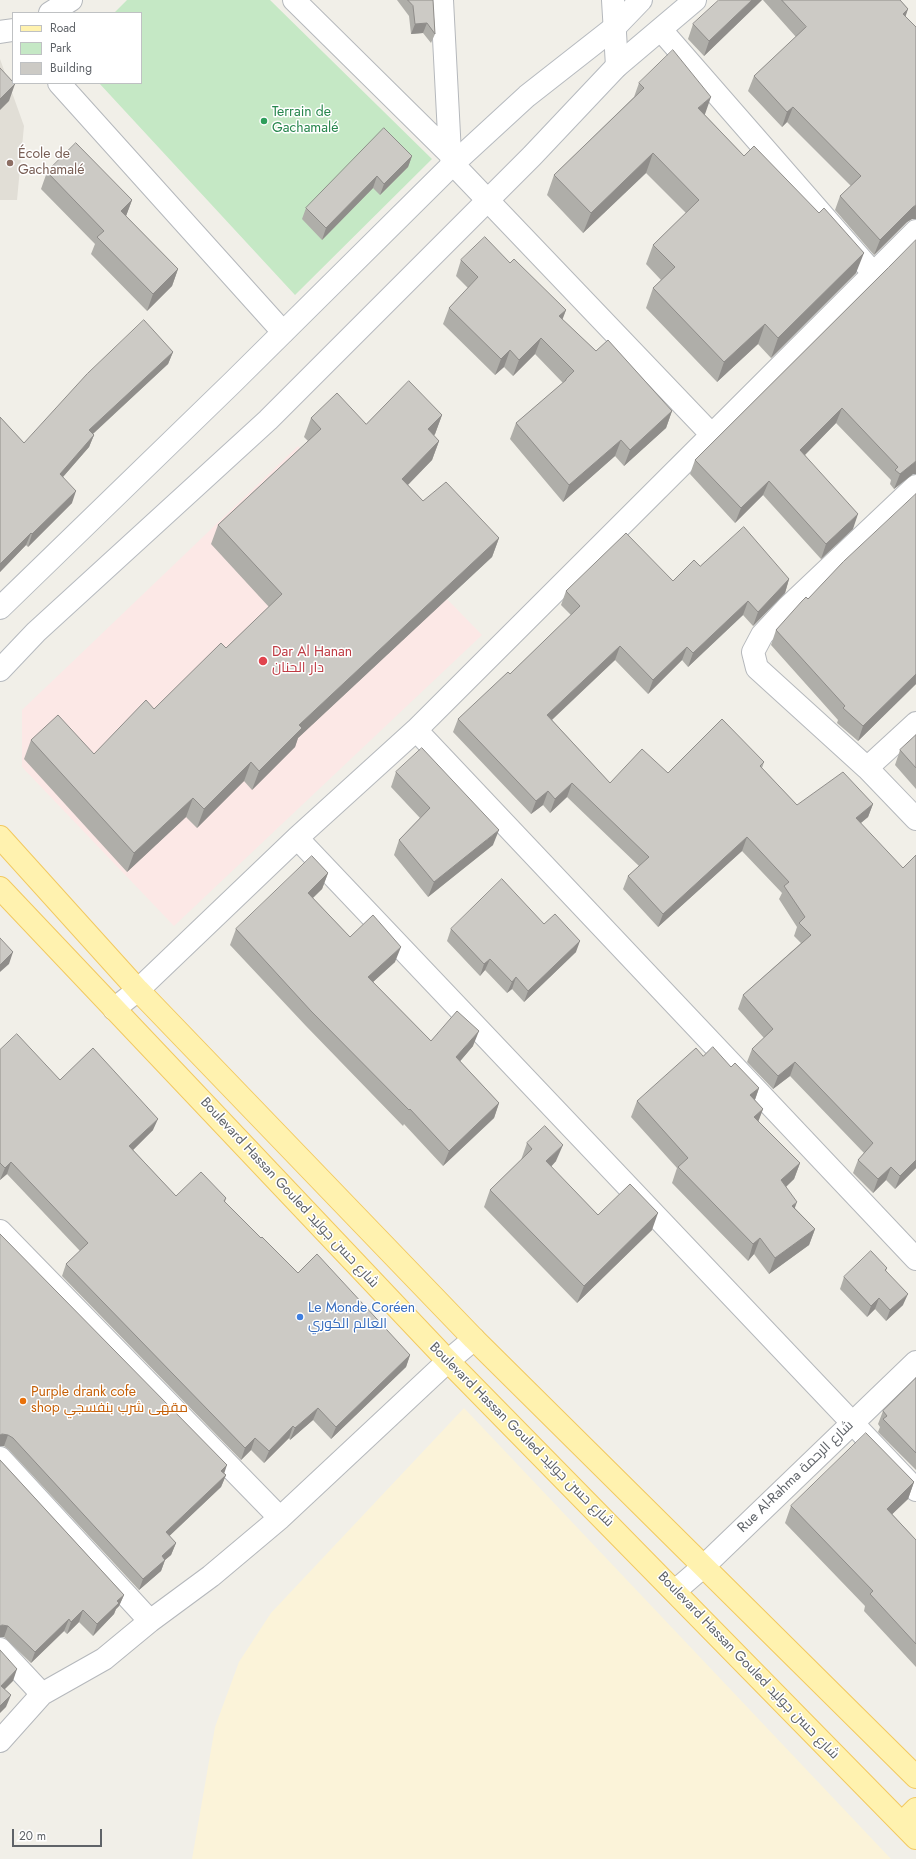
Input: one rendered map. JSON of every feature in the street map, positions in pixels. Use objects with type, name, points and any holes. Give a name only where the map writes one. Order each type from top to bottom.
[{"type":"main road","points":[[0,837],[138,990],[474,1340],[916,1777]]},
{"type":"main road","name":"Boulevard Hassan Gouled شارع حسن جوليد","points":[[0,888],[448,1361],[675,1591],[911,1823]]},
{"type":"street","points":[[52,12],[71,0]]},
{"type":"street","points":[[294,0],[451,159],[487,201],[712,436]]},
{"type":"street","points":[[442,0],[451,159]]},
{"type":"street","points":[[614,0],[618,66]]},
{"type":"street","points":[[0,608],[283,332],[451,159],[527,96],[615,27],[641,0]]},
{"type":"street","points":[[0,670],[36,632],[268,420],[487,201],[618,66],[695,0]]},
{"type":"street","points":[[661,30],[874,274]]},
{"type":"street","points":[[60,84],[283,332]]},
{"type":"street","points":[[114,1009],[138,990],[297,838],[416,730],[916,232]]},
{"type":"street","points":[[916,486],[788,607],[762,635],[753,652],[757,668],[867,768],[916,819]]},
{"type":"street","points":[[867,768],[916,723]]},
{"type":"street","points":[[416,730],[916,1259]]},
{"type":"street","points":[[297,838],[916,1490]]},
{"type":"street","points":[[0,1231],[280,1518]]},
{"type":"street","points":[[0,1741],[42,1694],[104,1659],[150,1621],[211,1576],[280,1518],[448,1361],[474,1340]]},
{"type":"street","name":"Rue Al-Rahma شارع الرحمة","points":[[675,1591],[704,1566],[916,1362]]},
{"type":"street","points":[[0,1458],[150,1621]]},
{"type":"street","points":[[0,1649],[42,1694]]},
{"type":"shaded area","name":"École de Gachamalé","points":[[0,59],[24,126],[17,200],[0,200]]},
{"type":"shaded area","name":"Dar Al Hanan دار الحنان","points":[[298,446],[482,635],[174,926],[22,767],[22,710]]},
{"type":"green space","name":"Terrain de Gachamalé","points":[[127,0],[270,0],[432,159],[295,295],[100,84],[142,84],[142,12],[115,12]]},
{"type":"sand","points":[[464,1408],[891,1859],[192,1859],[215,1727],[239,1662],[271,1613]]},
{"type":"building","points":[[408,0],[433,0],[435,34],[427,23],[415,24],[413,6]]},
{"type":"building","points":[[719,0],[752,0],[709,41],[693,24]]},
{"type":"building","points":[[782,0],[900,0],[908,9],[903,14],[916,27],[916,205],[880,240],[840,196],[861,176],[793,107],[787,112],[754,76],[806,27]]},
{"type":"building","points":[[673,50],[711,97],[698,108],[744,156],[754,146],[819,213],[824,208],[864,253],[778,338],[765,324],[724,362],[653,288],[675,267],[653,245],[699,200],[653,153],[591,213],[554,175],[644,88],[639,83]]},
{"type":"building","points":[[0,68],[12,81],[12,84],[15,84],[0,99]]},
{"type":"building","points":[[384,128],[412,156],[384,184],[377,176],[326,228],[306,208]]},
{"type":"building","points":[[76,143],[132,200],[121,211],[178,269],[153,294],[97,237],[104,231],[47,172]]},
{"type":"building","points":[[485,237],[510,263],[514,259],[566,310],[559,316],[596,351],[608,340],[672,411],[630,450],[621,440],[569,485],[516,423],[566,380],[574,371],[541,338],[519,360],[510,350],[501,359],[449,308],[478,277],[461,260]]},
{"type":"building","points":[[916,240],[916,461],[900,474],[895,470],[898,467],[842,408],[800,450],[858,514],[826,544],[769,481],[741,508],[695,460]]},
{"type":"building","points":[[144,320],[173,352],[89,430],[94,435],[60,474],[76,491],[0,564],[0,417],[24,443],[87,374]]},
{"type":"building","points":[[409,381],[442,415],[428,429],[439,441],[402,479],[423,501],[446,482],[499,538],[299,725],[302,728],[259,771],[251,762],[204,809],[193,798],[134,853],[31,740],[58,715],[94,754],[146,700],[154,709],[221,643],[226,648],[282,594],[218,525],[321,429],[311,418],[337,393],[366,424]]},
{"type":"building","points":[[916,494],[916,674],[863,726],[843,708],[845,706],[776,630],[806,597],[808,599],[843,562]]},
{"type":"building","points":[[744,527],[789,579],[758,612],[748,601],[693,653],[687,647],[653,680],[620,646],[547,715],[610,783],[642,749],[668,773],[722,719],[764,762],[760,766],[797,805],[843,772],[873,804],[856,818],[903,868],[916,855],[916,1160],[900,1176],[891,1167],[878,1179],[858,1160],[873,1143],[795,1062],[778,1076],[752,1049],[773,1029],[743,995],[811,935],[799,923],[805,917],[784,886],[789,882],[747,837],[663,914],[628,876],[649,857],[572,783],[555,799],[548,791],[536,801],[458,719],[508,672],[510,674],[580,606],[566,591],[626,533],[673,581],[694,560],[700,566]]},
{"type":"building","points":[[916,735],[916,768],[900,750]]},
{"type":"building","points":[[422,748],[499,830],[434,882],[399,840],[430,808],[396,772]]},
{"type":"building","points":[[312,856],[328,873],[308,893],[350,937],[373,915],[401,947],[368,977],[431,1041],[457,1011],[479,1031],[456,1057],[499,1103],[449,1151],[410,1109],[409,1110],[311,1011],[236,929]]},
{"type":"building","points":[[502,879],[544,924],[555,914],[580,941],[528,991],[516,977],[512,982],[490,959],[484,964],[451,929]]},
{"type":"building","points":[[0,938],[13,952],[0,965]]},
{"type":"building","points":[[17,1034],[60,1080],[93,1048],[158,1119],[129,1146],[176,1196],[201,1172],[226,1198],[224,1201],[298,1273],[317,1254],[410,1355],[336,1427],[318,1408],[295,1428],[293,1426],[269,1451],[255,1438],[245,1448],[66,1264],[88,1243],[11,1162],[5,1168],[0,1163],[0,1050]]},
{"type":"building","points":[[713,1047],[731,1067],[735,1063],[759,1088],[750,1095],[763,1109],[754,1117],[800,1163],[781,1180],[797,1202],[792,1206],[815,1229],[775,1258],[760,1238],[753,1244],[678,1167],[688,1158],[637,1101],[696,1048],[703,1056]]},
{"type":"building","points":[[545,1126],[563,1145],[546,1161],[598,1215],[630,1184],[658,1213],[584,1286],[490,1190],[532,1149],[527,1143]]},
{"type":"building","points":[[0,1234],[227,1465],[221,1471],[226,1475],[166,1532],[176,1543],[162,1556],[165,1560],[143,1579],[13,1438],[8,1435],[0,1435]]},
{"type":"building","points":[[871,1251],[887,1268],[885,1270],[908,1294],[890,1310],[879,1298],[871,1306],[844,1277]]},
{"type":"building","points":[[916,1378],[916,1453],[883,1419],[887,1416],[883,1411]]},
{"type":"building","points":[[866,1433],[914,1482],[887,1509],[916,1540],[916,1644],[870,1594],[873,1591],[791,1506]]},
{"type":"building","points":[[0,1460],[124,1595],[117,1601],[119,1603],[97,1624],[83,1610],[71,1622],[69,1619],[35,1652],[8,1626],[0,1626]]},
{"type":"building","points":[[0,1650],[17,1669],[1,1686],[11,1695],[0,1706]]},
{"type":"place","name":"Terrain de Gachamalé","points":[[264,121]]},
{"type":"place","name":"École de Gachamalé","points":[[10,163]]},
{"type":"place","name":"Dar Al Hanan دار الحنان","points":[[263,661]]},
{"type":"place","name":"Le Monde Coréen العالم الكوري","points":[[300,1317]]},
{"type":"place","name":"Purple drank cofe shop مقهى شرب بنفسجي","points":[[23,1401]]}]
